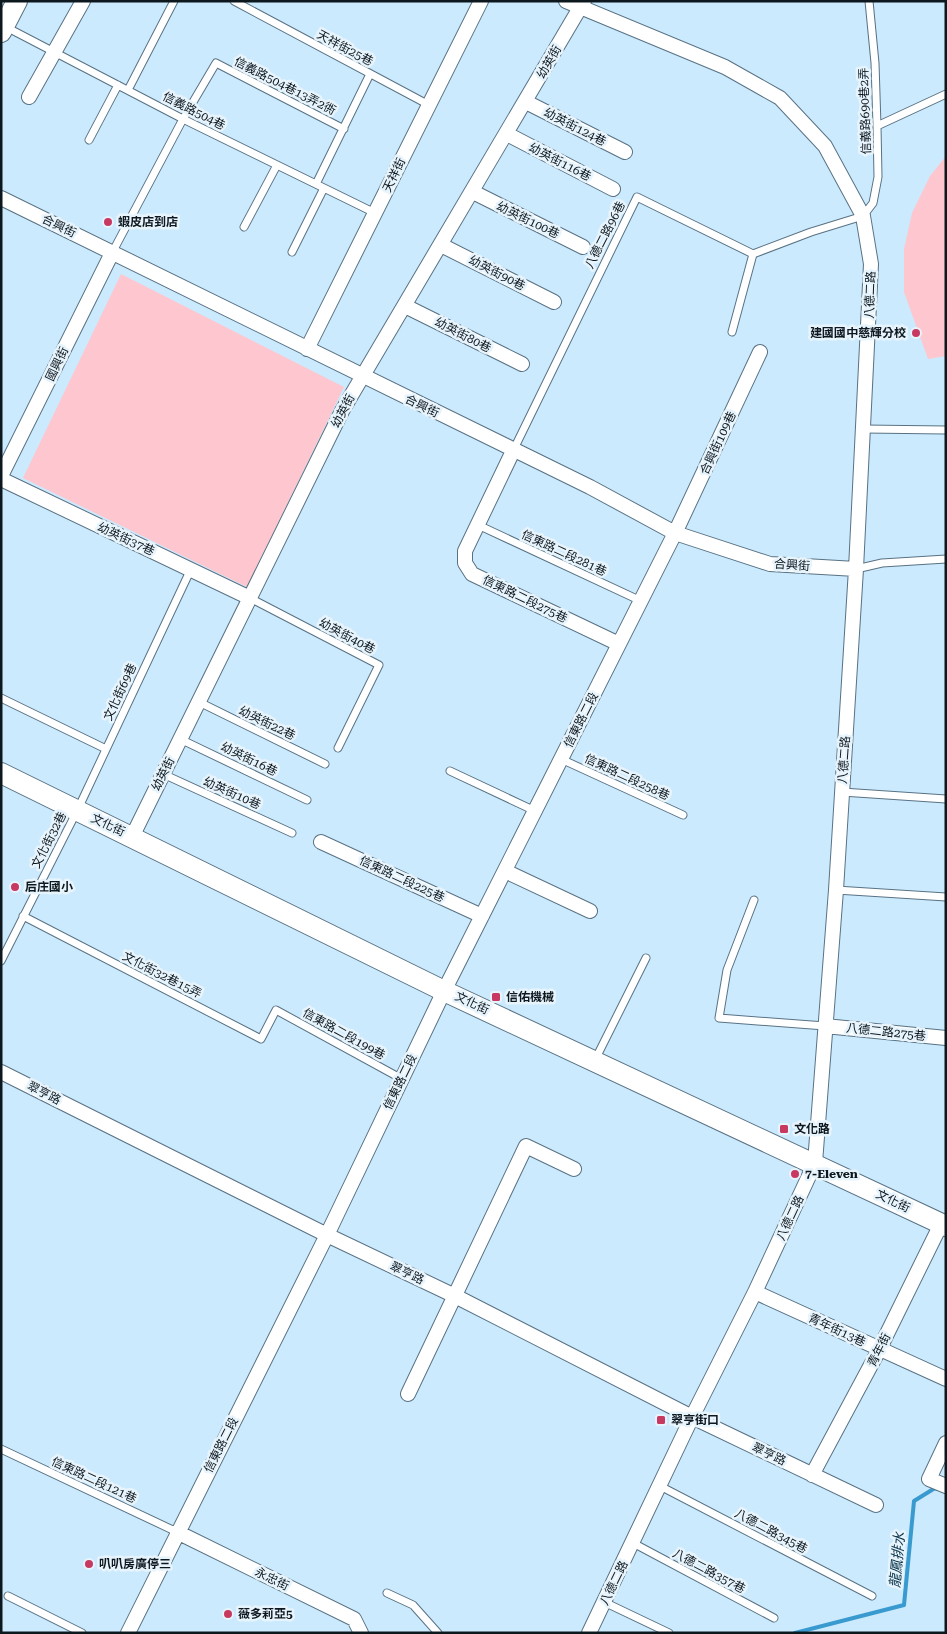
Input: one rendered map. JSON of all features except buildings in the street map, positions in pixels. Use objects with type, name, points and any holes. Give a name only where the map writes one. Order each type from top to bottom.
[{"type":"street","points":[[2,28],[17,1]]},
{"type":"street","points":[[29,97],[56,53],[83,1]]},
{"type":"street","name":"天祥街","points":[[307,350],[481,1]]},
{"type":"street","name":"八德二路","points":[[566,1],[582,4],[726,67],[780,98],[825,146],[863,216],[871,264],[864,429],[836,890],[815,1163],[755,1292],[589,1633]]},
{"type":"street","name":"幼英街","points":[[132,836],[342,411],[473,192],[582,4]]},
{"type":"street","name":"幼英街124巷","points":[[526,102],[625,152]]},
{"type":"street","name":"幼英街116巷","points":[[507,134],[613,189]]},
{"type":"street","name":"幼英街100巷","points":[[473,192],[583,247]]},
{"type":"street","name":"合興街","points":[[1,198],[362,377],[590,487],[675,533],[770,564],[856,568]]},
{"type":"street","name":"幼英街90巷","points":[[441,245],[554,302]]},
{"type":"street","name":"國興街","points":[[1,478],[112,253]]},
{"type":"street","name":"幼英街80巷","points":[[405,306],[522,364]]},
{"type":"street","name":"合興街109巷","points":[[675,533],[760,352]]},
{"type":"street","name":"信東路二段275巷","points":[[513,451],[465,551],[465,563],[472,574],[619,644]]},
{"type":"street","name":"幼英街37巷","points":[[1,478],[250,598]]},
{"type":"street","name":"信東路二段","points":[[128,1633],[327,1235],[444,990],[675,533]]},
{"type":"street","name":"文化街","points":[[1,773],[444,990],[815,1163],[943,1225]]},
{"type":"street","name":"信東路二段225巷","points":[[321,842],[482,916]]},
{"type":"street","points":[[505,871],[590,911]]},
{"type":"street","name":"八德二路275巷","points":[[825,1026],[946,1038]]},
{"type":"street","name":"翠亨路","points":[[1,1072],[327,1235],[455,1296],[692,1418],[881,1506]]},
{"type":"street","points":[[408,1394],[526,1146],[574,1169]]},
{"type":"street","name":"青年街","points":[[812,1475],[880,1350],[943,1225]]},
{"type":"street","name":"青年街13巷","points":[[755,1292],[946,1379]]},
{"type":"street","points":[[946,1443],[929,1479],[946,1486]]},
{"type":"street","name":"永忠街","points":[[177,1532],[354,1619],[361,1633]]},
{"type":"lane","points":[[128,90],[174,1]]},
{"type":"lane","name":"天祥街25巷","points":[[234,1],[429,105]]},
{"type":"lane","name":"信義路690巷2弄","points":[[863,216],[873,203],[876,186],[875,64],[869,1]]},
{"type":"lane","name":"信義路504巷","points":[[2,28],[56,53],[183,119],[375,213]]},
{"type":"lane","name":"信義路504巷13弄2衖","points":[[183,119],[216,63],[344,129]]},
{"type":"lane","points":[[316,184],[370,74]]},
{"type":"lane","points":[[89,140],[118,85]]},
{"type":"lane","points":[[877,126],[946,94]]},
{"type":"lane","points":[[112,253],[183,119]]},
{"type":"lane","points":[[244,227],[277,165]]},
{"type":"lane","points":[[292,252],[324,188]]},
{"type":"lane","name":"八德二路96巷","points":[[513,451],[637,197],[753,254]]},
{"type":"lane","points":[[732,332],[753,254],[811,232],[863,216]]},
{"type":"lane","points":[[864,429],[946,430]]},
{"type":"lane","name":"信東路二段281巷","points":[[478,525],[640,601]]},
{"type":"lane","points":[[856,568],[882,563],[946,559]]},
{"type":"lane","name":"文化街69巷","points":[[77,811],[191,569]]},
{"type":"lane","name":"幼英街40巷","points":[[250,598],[379,665],[338,748]]},
{"type":"lane","points":[[1,698],[106,749]]},
{"type":"lane","name":"幼英街22巷","points":[[199,702],[325,764]]},
{"type":"lane","name":"幼英街16巷","points":[[180,739],[307,800]]},
{"type":"lane","name":"信東路二段258巷","points":[[561,759],[683,815]]},
{"type":"lane","points":[[450,771],[535,812]]},
{"type":"lane","name":"幼英街10巷","points":[[163,774],[292,833]]},
{"type":"lane","points":[[842,792],[946,798]]},
{"type":"lane","name":"文化街32巷","points":[[1,961],[77,811]]},
{"type":"lane","points":[[836,890],[946,897]]},
{"type":"lane","points":[[754,900],[727,970],[719,1018],[825,1026]]},
{"type":"lane","name":"文化街32巷15弄","points":[[23,916],[261,1039],[276,1010]]},
{"type":"lane","points":[[595,1061],[646,958]]},
{"type":"lane","name":"信東路二段199巷","points":[[276,1010],[402,1079]]},
{"type":"lane","name":"信東路二段121巷","points":[[1,1449],[177,1532]]},
{"type":"lane","name":"八德二路345巷","points":[[660,1486],[872,1596]]},
{"type":"lane","name":"八德二路357巷","points":[[633,1543],[774,1618]]},
{"type":"lane","points":[[387,1593],[413,1605],[438,1633]]},
{"type":"lane","points":[[8,1596],[82,1633]]},
{"type":"lane","points":[[604,1602],[669,1633]]},
{"type":"shaded area","points":[[946,156],[946,356],[928,359],[904,292],[904,249],[912,213],[930,176]]},
{"type":"shaded area","points":[[121,274],[344,387],[247,587],[23,478]]},
{"type":"waterway","name":"龍鳳排水","points":[[795,1633],[904,1605],[914,1501],[935,1488],[938,1489]]},
{"type":"place","name":"蝦皮店到店","points":[[108,222]]},
{"type":"place","name":"建國國中慈輝分校","points":[[916,333]]},
{"type":"place","name":"后庄國小","points":[[15,887]]},
{"type":"place","name":"信佑機械","points":[[496,997]]},
{"type":"place","name":"文化路","points":[[784,1129]]},
{"type":"place","name":"7-Eleven","points":[[795,1174]]},
{"type":"place","name":"翠亨街口","points":[[661,1420]]},
{"type":"place","name":"叭叭房廣停三","points":[[89,1564]]},
{"type":"place","name":"薇多莉亞5","points":[[228,1614]]}]
